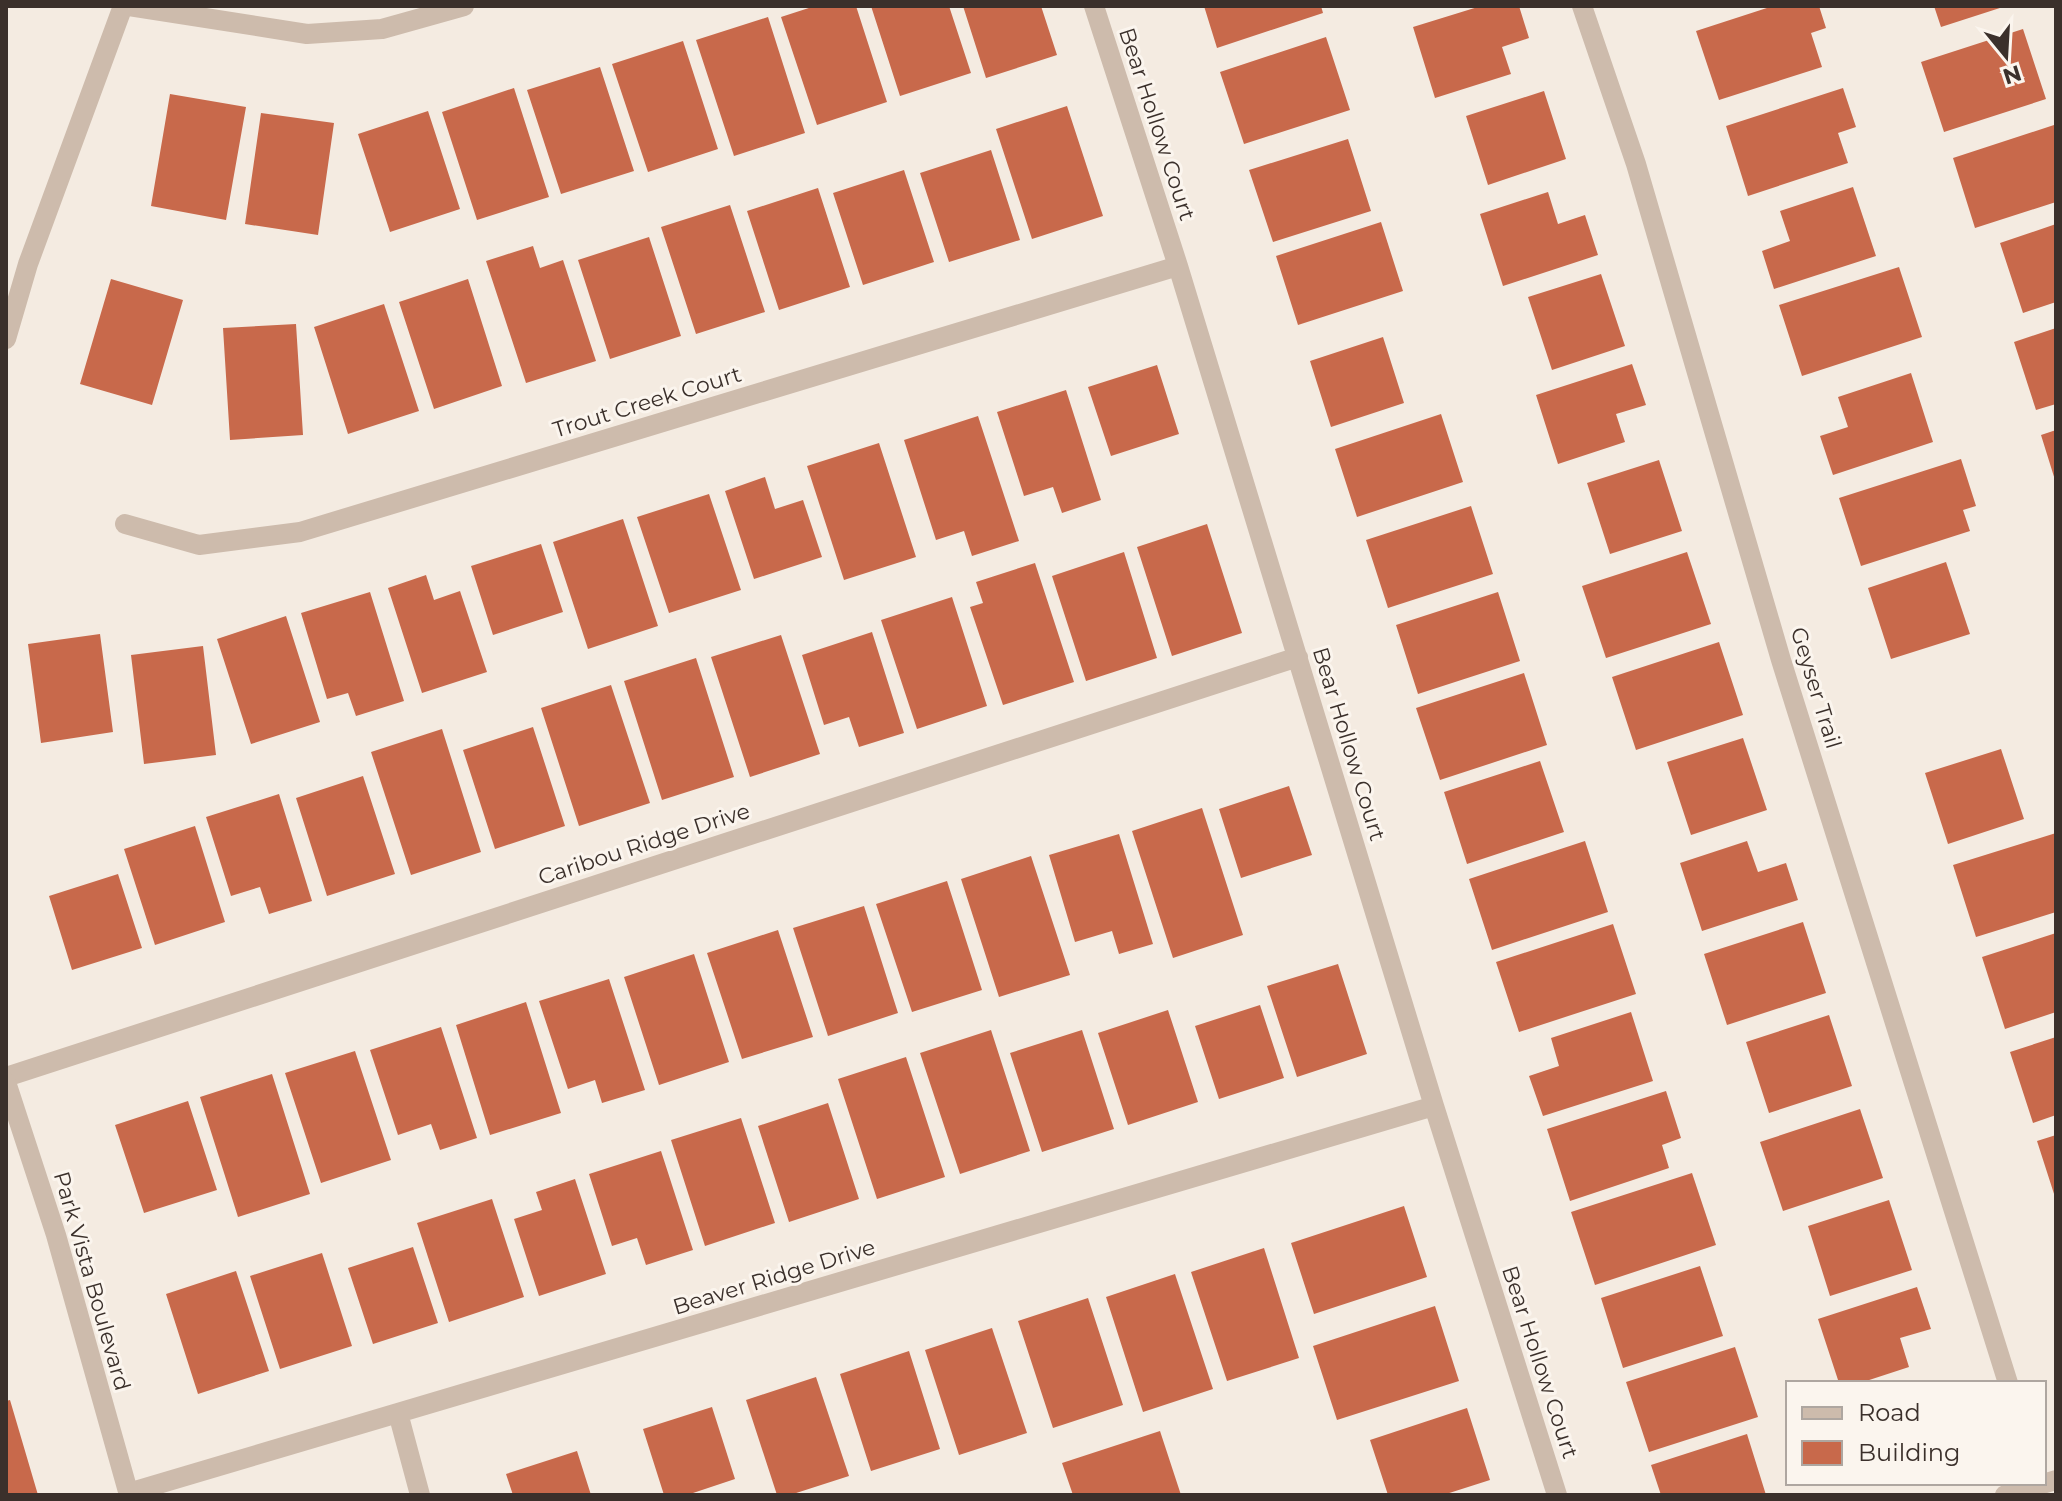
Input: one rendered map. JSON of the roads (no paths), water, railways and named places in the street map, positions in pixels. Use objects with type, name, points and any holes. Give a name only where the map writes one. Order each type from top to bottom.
[{"type":"street","points":[[6,339],[28,264],[126,6],[307,34],[382,29],[464,6]]},
{"type":"street","name":"Bear Hollow Court","points":[[1094,6],[1178,266],[1434,1106],[1557,1495]]},
{"type":"street","name":"Geyser Trail","points":[[1582,6],[1636,164],[1781,660],[2007,1381]]},
{"type":"street","name":"Trout Creek Court","points":[[125,524],[199,545],[300,532],[1178,266]]},
{"type":"street","name":"Caribou Ridge Drive","points":[[6,1080],[1298,657]]},
{"type":"street","name":"Park Vista Boulevard","points":[[6,1080],[56,1235],[128,1494]]},
{"type":"street","name":"Beaver Ridge Drive","points":[[128,1494],[1434,1106]]},
{"type":"street","points":[[398,1413],[420,1495]]},
{"type":"street","points":[[2005,1495],[2036,1485]]}]
